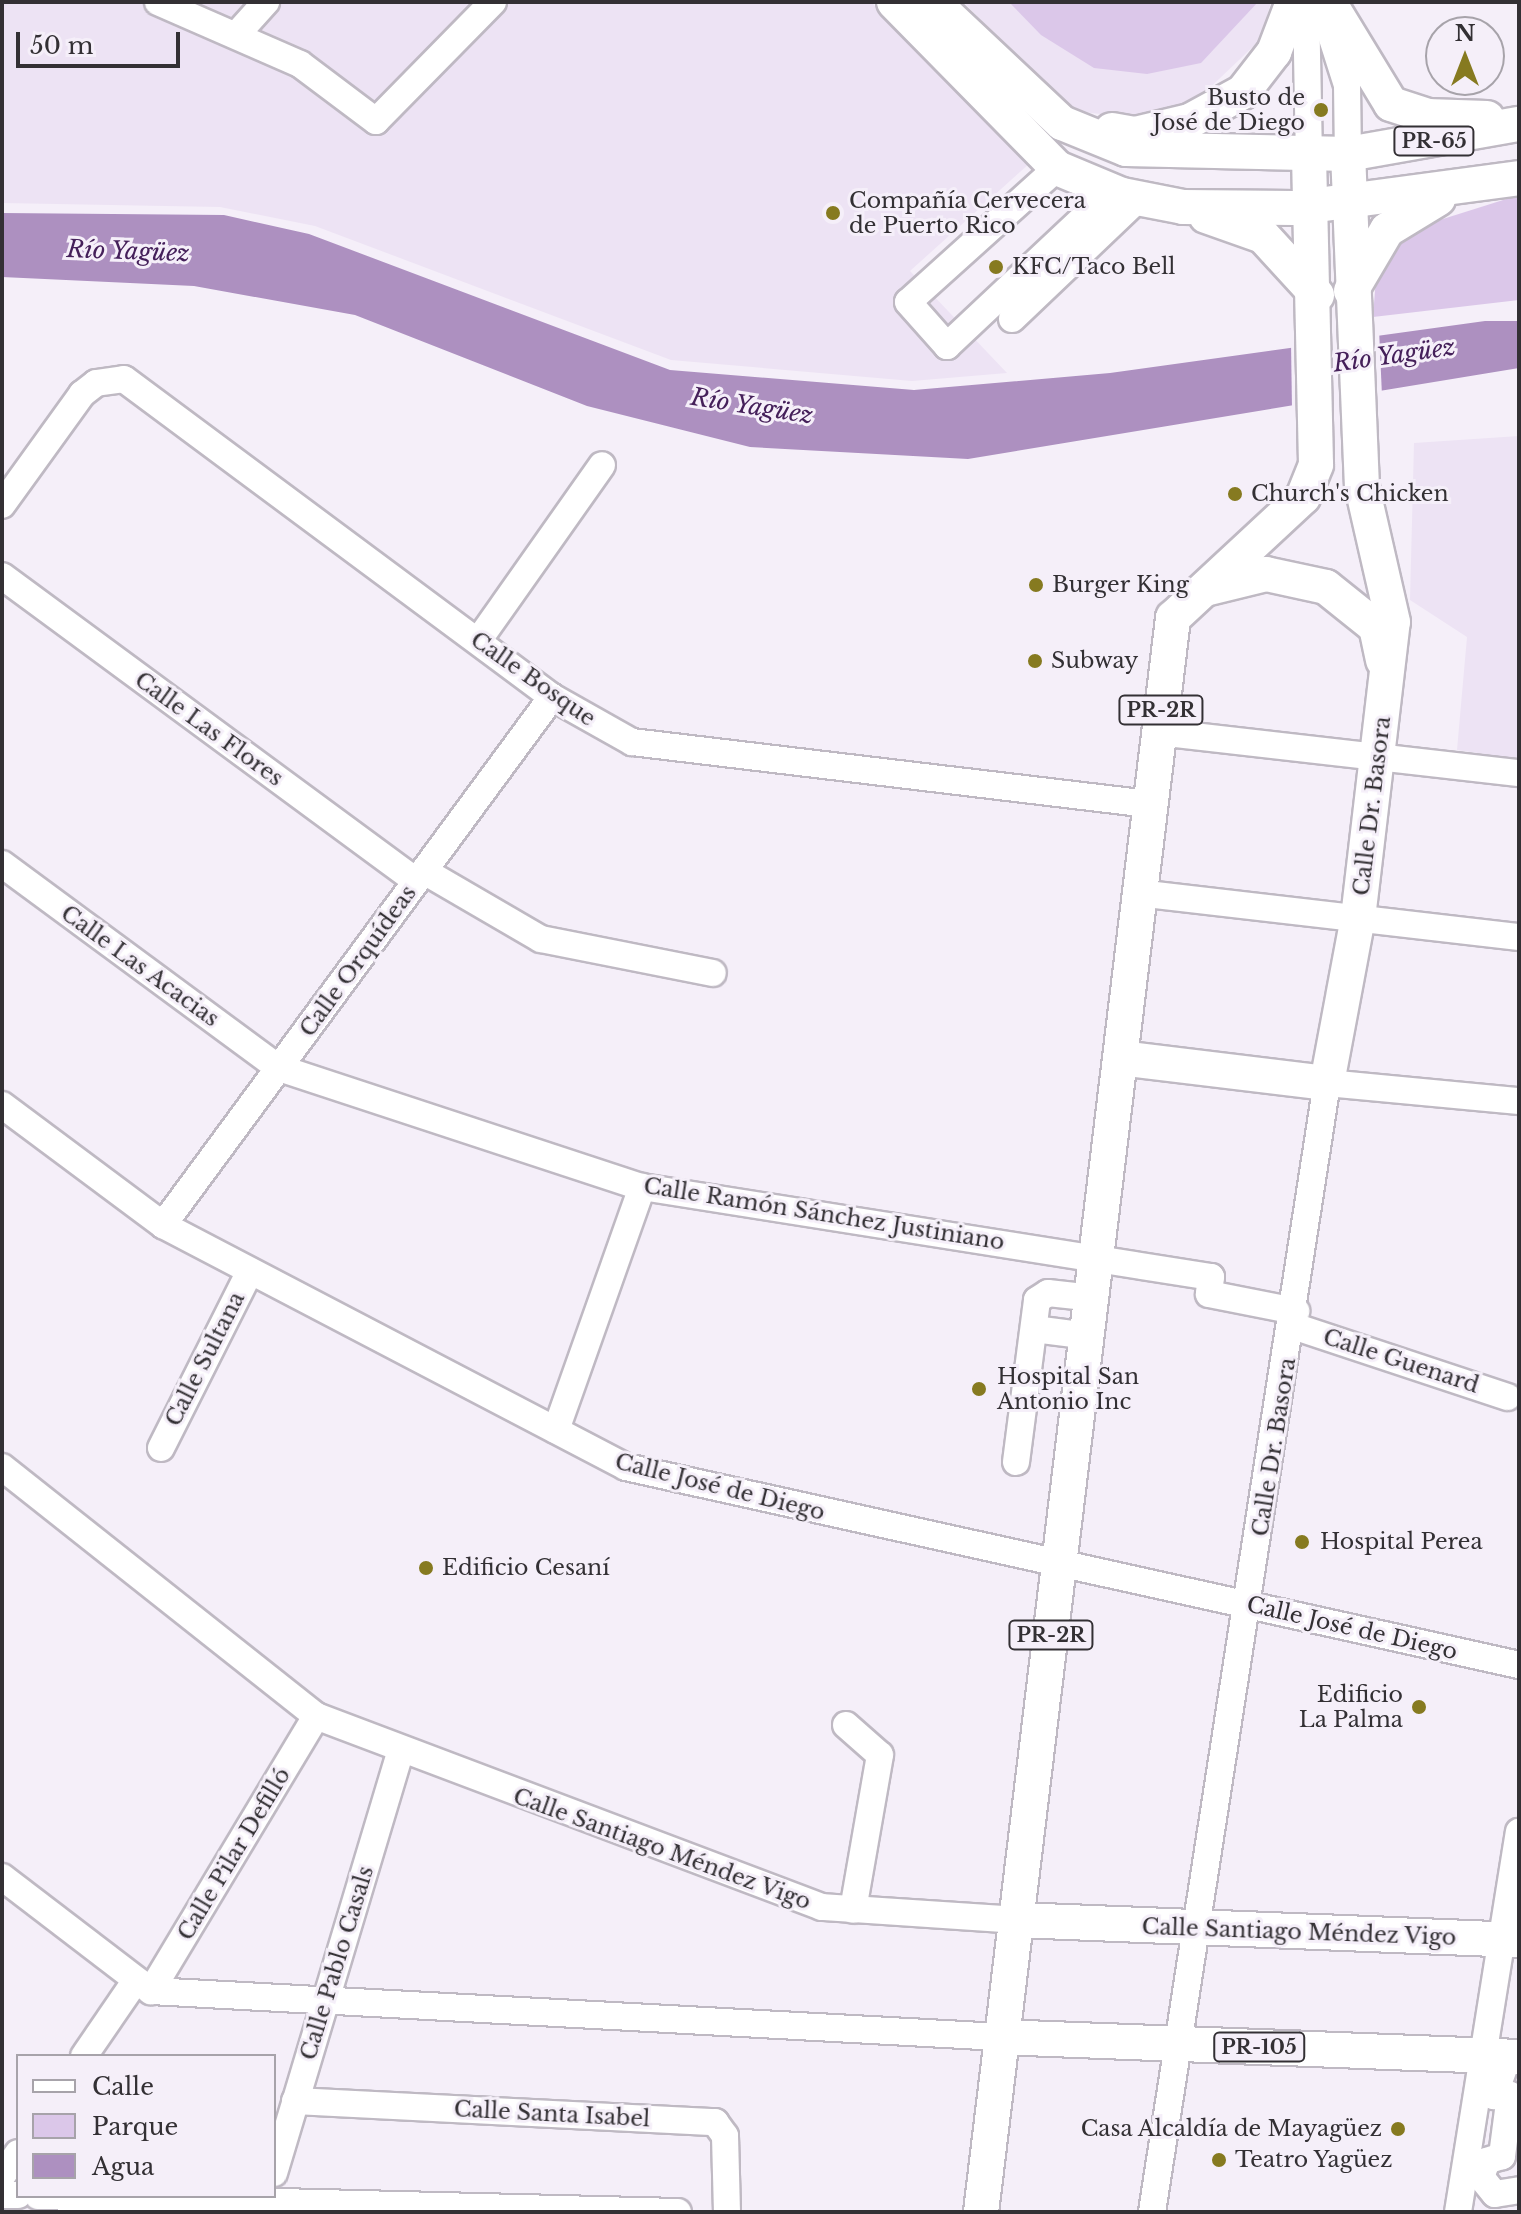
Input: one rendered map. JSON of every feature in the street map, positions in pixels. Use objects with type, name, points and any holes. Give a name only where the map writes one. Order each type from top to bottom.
[{"type":"main road","points":[[894,2],[1057,168],[1126,194],[1183,207],[1263,236],[1333,295],[1387,230],[1458,191]]},
{"type":"main road","points":[[933,2],[1062,123],[1126,149],[1309,157]]},
{"type":"main road","points":[[1062,123],[1135,134],[1190,121],[1243,92],[1274,52],[1293,2]]},
{"type":"main road","points":[[1329,2],[1391,104],[1427,116],[1519,122]]},
{"type":"main road","name":"PR-65","points":[[1309,157],[1348,154],[1519,122]]},
{"type":"main road","name":"PR-2R","points":[[981,2212],[999,2037],[1017,1920],[1173,618],[1191,594],[1303,497],[1319,420],[1346,204],[1348,154]]},
{"type":"main road","name":"PR-2R","points":[[1309,157],[1312,208],[1333,295],[1355,414],[1362,487],[1393,622],[1388,680]]},
{"type":"main road","name":"PR-65","points":[[1312,208],[1458,191],[1519,178]]},
{"type":"main road","points":[[1183,207],[1312,208]]},
{"type":"main road","points":[[1191,594],[1266,574],[1326,587],[1376,627],[1388,680]]},
{"type":"main road","name":"Calle Dr. Basora","points":[[1327,1083],[1358,918],[1388,680]]},
{"type":"main road","points":[[1120,1058],[1327,1083]]},
{"type":"main road","name":"Calle Santiago Méndez Vigo","points":[[1017,1920],[1510,1940]]},
{"type":"main road","name":"PR-105","points":[[999,2037],[1519,2057]]},
{"type":"street","points":[[158,2],[238,33],[300,64],[376,121],[493,2]]},
{"type":"street","points":[[238,33],[266,2]]},
{"type":"street","points":[[1306,2],[1309,157]]},
{"type":"street","points":[[1320,2],[1347,85],[1348,154]]},
{"type":"street","points":[[1057,168],[908,302],[947,346],[1126,194]]},
{"type":"street","points":[[1012,319],[1126,194]]},
{"type":"street","name":"Calle Bosque","points":[[2,505],[82,394],[110,378],[137,383],[552,697],[632,742],[1149,804]]},
{"type":"street","points":[[478,641],[602,465]]},
{"type":"street","name":"Calle Las Flores","points":[[2,576],[420,876],[541,939],[713,973]]},
{"type":"street","name":"Calle Orquídeas","points":[[163,1225],[552,697]]},
{"type":"street","points":[[1158,732],[1519,773]]},
{"type":"street","name":"Calle Las Acacias","points":[[2,864],[279,1068]]},
{"type":"street","points":[[1138,893],[1519,937]]},
{"type":"street","name":"Calle Ramón Sánchez Justiniano","points":[[279,1068],[642,1187],[1211,1277],[1209,1294],[1294,1318]]},
{"type":"street","points":[[1327,1083],[1519,1101]]},
{"type":"street","name":"Calle Dr. Basora","points":[[1152,2212],[1176,2044],[1294,1318],[1327,1083]]},
{"type":"street","name":"Calle José de Diego","points":[[2,1105],[163,1225],[556,1430],[603,1459],[656,1476],[1519,1665]]},
{"type":"street","points":[[556,1430],[642,1187]]},
{"type":"street","name":"Calle Sultana","points":[[161,1448],[250,1271]]},
{"type":"street","points":[[1016,1462],[1040,1295],[1093,1298]]},
{"type":"street","name":"Calle Guenard","points":[[1294,1318],[1508,1397]]},
{"type":"street","points":[[1034,1329],[1088,1336]]},
{"type":"street","name":"Calle Santiago Méndez Vigo","points":[[2,1467],[316,1716],[400,1753],[822,1907],[1017,1920]]},
{"type":"street","name":"Calle Pilar Defilló","points":[[86,2054],[144,1986],[316,1716]]},
{"type":"street","points":[[846,1725],[880,1755],[853,1910]]},
{"type":"street","name":"Calle Pablo Casals","points":[[276,2166],[400,1753]]},
{"type":"street","points":[[1458,2212],[1484,2055],[1510,1940],[1519,1832]]},
{"type":"street","points":[[2,1877],[144,1986],[324,2006],[999,2037]]},
{"type":"street","points":[[1519,2067],[1498,2073],[1494,2096],[1510,2095],[1502,2156],[1487,2161],[1481,2177],[1495,2194],[1519,2190]]},
{"type":"street","name":"Calle Santa Isabel","points":[[295,2101],[715,2122],[725,2136],[727,2212]]},
{"type":"street","points":[[103,2198],[678,2212]]},
{"type":"shaded area","points":[[2,2],[871,2],[1030,163],[910,271],[1007,373],[912,381],[671,360],[315,226],[220,207],[2,203]]},
{"type":"shaded area","points":[[963,2],[1271,2],[1260,40],[1198,99],[1138,118],[1073,111]]},
{"type":"shaded area","points":[[1519,436],[1519,759],[1457,750],[1467,637],[1410,600],[1414,443]]},
{"type":"green space","points":[[1009,2],[1258,2],[1201,63],[1147,74],[1094,68],[1041,35]]},
{"type":"green space","points":[[1519,195],[1519,300],[1373,317],[1377,265],[1408,230]]},
{"type":"water","name":"Río Yagüez","points":[[2,213],[224,215],[309,234],[670,370],[914,390],[1110,373],[1485,321],[1519,321],[1519,368],[968,459],[750,447],[587,406],[355,315],[194,286],[2,277]]},
{"type":"pier","points":[[1379,329],[1382,396],[1292,409],[1291,342]]},
{"type":"place","name":"Busto de José de Diego","points":[[1321,110]]},
{"type":"place","name":"Compañía Cervecera de Puerto Rico","points":[[833,213]]},
{"type":"place","name":"KFC/Taco Bell","points":[[996,267]]},
{"type":"place","name":"Church's Chicken","points":[[1235,494]]},
{"type":"place","name":"Burger King","points":[[1036,585]]},
{"type":"place","name":"Subway","points":[[1035,661]]},
{"type":"place","name":"Hospital San Antonio Inc","points":[[979,1389]]},
{"type":"place","name":"Hospital Perea","points":[[1302,1542]]},
{"type":"place","name":"Edificio Cesaní","points":[[426,1568]]},
{"type":"place","name":"Edificio La Palma","points":[[1419,1707]]},
{"type":"place","name":"Casa Alcaldía de Mayagüez","points":[[1398,2129]]},
{"type":"place","name":"Teatro Yagüez","points":[[1219,2160]]}]
